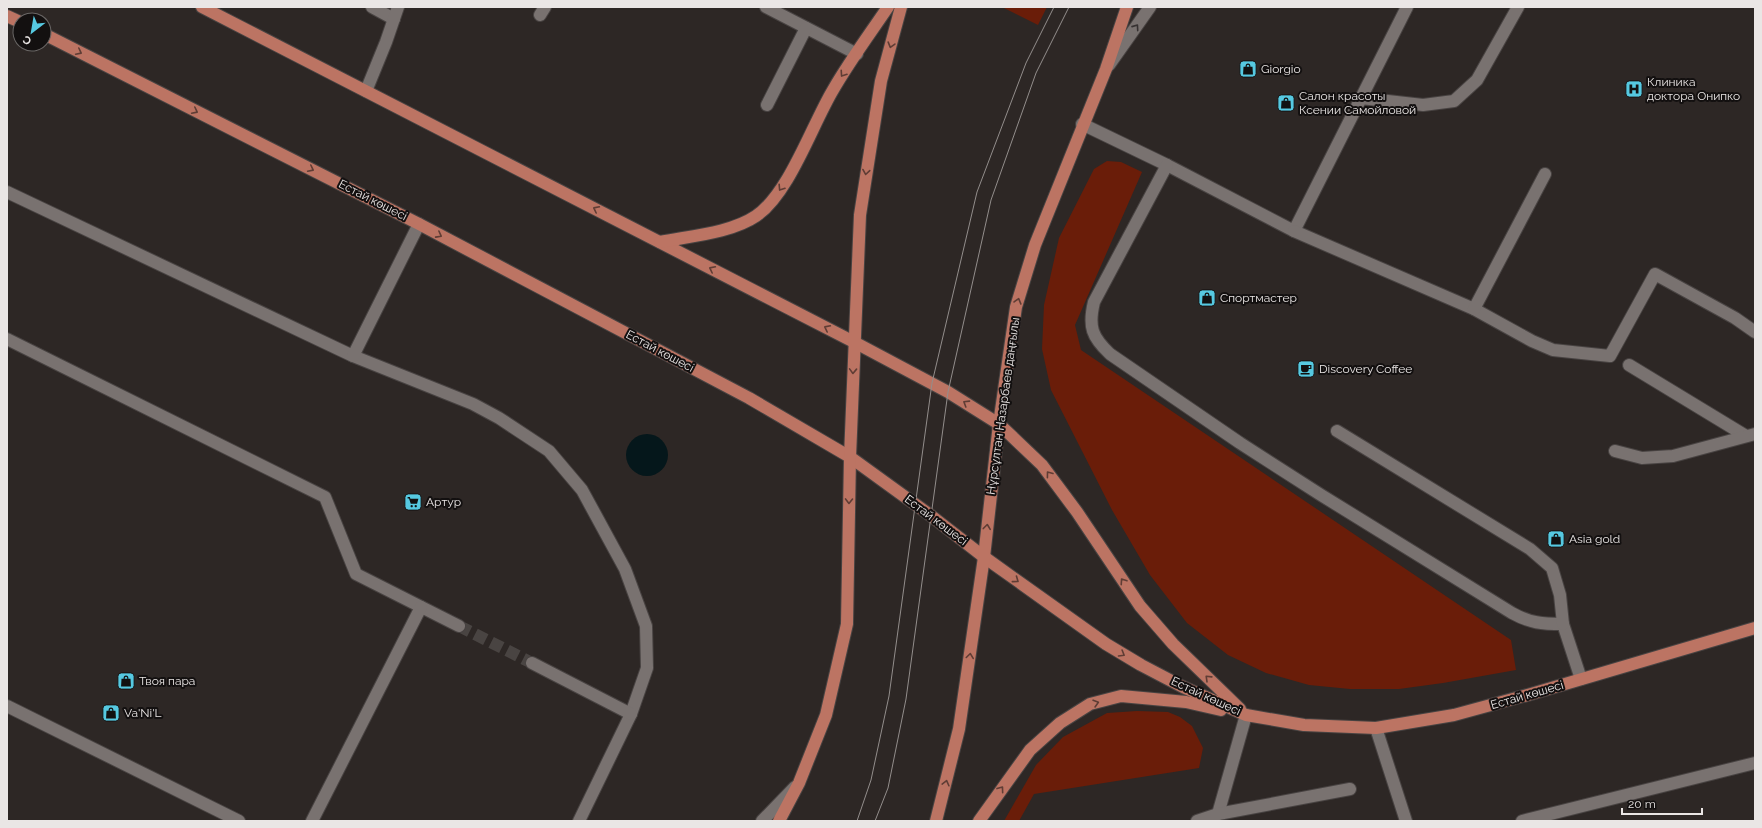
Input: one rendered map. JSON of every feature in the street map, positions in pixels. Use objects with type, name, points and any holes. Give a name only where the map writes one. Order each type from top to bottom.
[{"type":"main road","name":"Естай көшесі","points":[[202,7],[854,342],[948,392],[999,424],[1042,465],[1077,512],[1140,606],[1173,644],[1246,715]]},
{"type":"main road","points":[[660,242],[738,225],[756,216],[771,203],[793,167],[833,90],[888,7]]},
{"type":"main road","points":[[779,821],[799,783],[826,715],[847,624],[850,457],[860,215],[881,81],[902,7]]},
{"type":"main road","name":"Нұрсұлтан Назарбаев даңғылы","points":[[936,821],[959,729],[984,557],[999,424],[1016,307],[1035,245],[1082,124],[1106,69],[1127,7]]},
{"type":"main road","name":"Естай көшесі","points":[[52,38],[419,224],[749,398],[850,457],[930,515],[984,557],[1106,644],[1141,665],[1183,687],[1246,715],[1304,726],[1376,728],[1454,715],[1755,628]]},
{"type":"main road","points":[[979,821],[1030,750],[1060,723],[1090,704],[1122,696],[1186,702],[1246,715]]},
{"type":"street","points":[[372,7],[394,19]]},
{"type":"street","points":[[366,92],[398,7]]},
{"type":"street","points":[[766,7],[857,54]]},
{"type":"street","points":[[1106,69],[1150,7]]},
{"type":"street","points":[[1294,231],[1407,7]]},
{"type":"street","points":[[1361,98],[1423,105],[1454,101],[1477,80],[1518,7]]},
{"type":"street","points":[[767,104],[806,28]]},
{"type":"street","points":[[1082,124],[1167,165],[1294,231],[1474,309],[1532,341],[1552,350],[1610,356],[1656,274],[1735,318],[1755,332]]},
{"type":"street","points":[[1167,165],[1094,302],[1091,316],[1092,331],[1099,344],[1110,354],[1240,443],[1512,614],[1526,621],[1540,624],[1563,624]]},
{"type":"street","points":[[1474,309],[1545,174]]},
{"type":"street","points":[[7,192],[353,356],[473,404],[499,418],[549,451],[582,490],[625,569],[646,626],[647,668],[631,714],[579,821]]},
{"type":"street","points":[[353,356],[419,224]]},
{"type":"street","points":[[7,339],[325,497],[356,574],[459,626]]},
{"type":"street","points":[[1629,365],[1751,435]]},
{"type":"street","points":[[1336,432],[1530,549],[1552,568],[1560,595],[1563,624],[1581,679]]},
{"type":"street","points":[[1616,451],[1642,458],[1673,456],[1751,435]]},
{"type":"street","points":[[312,821],[421,607]]},
{"type":"street","points":[[532,663],[631,714]]},
{"type":"street","points":[[7,706],[239,821]]},
{"type":"street","points":[[1218,814],[1246,715]]},
{"type":"street","points":[[1376,728],[1406,821]]},
{"type":"street","points":[[1522,821],[1755,764]]},
{"type":"street","points":[[762,821],[799,783]]},
{"type":"street","points":[[1196,821],[1218,814],[1350,789]]},
{"type":"shaded area","points":[[1002,7],[1047,7],[1038,25]]},
{"type":"shaded area","points":[[1107,161],[1121,162],[1142,172],[1075,325],[1081,350],[1511,640],[1516,670],[1399,689],[1350,689],[1309,685],[1266,673],[1228,655],[1187,623],[1150,575],[1112,510],[1051,390],[1042,349],[1044,305],[1059,238],[1094,169]]},
{"type":"shaded area","points":[[647,434],[662,440],[668,455],[662,470],[647,476],[632,470],[626,455],[632,440]]},
{"type":"shaded area","points":[[1137,711],[1168,712],[1180,717],[1192,726],[1203,748],[1199,768],[1034,794],[1019,821],[1004,821],[1036,765],[1063,737],[1107,713]]},
{"type":"tunnel","points":[[459,626],[532,663]]},
{"type":"tram line","points":[[857,821],[871,780],[889,696],[932,383],[977,192],[1026,63],[1054,7]]},
{"type":"tram line","points":[[875,821],[888,788],[906,699],[948,392],[991,200],[1036,73],[1069,7]]},
{"type":"place","name":"Giorgio","points":[[1248,69]]},
{"type":"place","name":"Клиника доктора Онипко","points":[[1634,89]]},
{"type":"place","name":"Салон красоты Ксении Самойловой","points":[[1286,103]]},
{"type":"place","name":"Спортмастер","points":[[1207,298]]},
{"type":"place","name":"Discovery Coffee","points":[[1306,369]]},
{"type":"place","name":"Артур","points":[[413,502]]},
{"type":"place","name":"Asia gold","points":[[1556,539]]},
{"type":"place","name":"Твоя пара","points":[[126,681]]},
{"type":"place","name":"Va'Ni'L","points":[[111,713]]}]
